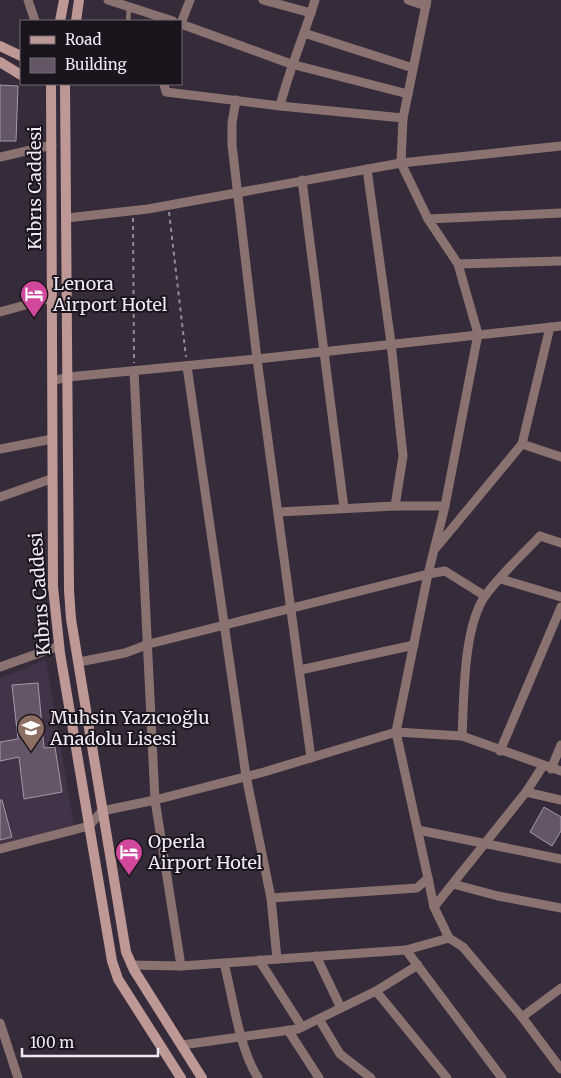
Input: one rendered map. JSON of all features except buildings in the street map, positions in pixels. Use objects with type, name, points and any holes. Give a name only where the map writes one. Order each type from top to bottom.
[{"type":"main road","points":[[60,20],[64,0]]},
{"type":"main road","points":[[76,20],[79,0]]},
{"type":"main road","points":[[0,46],[20,56]]},
{"type":"main road","points":[[0,62],[20,74]]},
{"type":"main road","name":"Kıbrıs Caddesi","points":[[51,85],[53,587],[59,646],[114,969],[181,1078]]},
{"type":"main road","points":[[65,85],[69,590],[102,811],[126,952],[131,965],[202,1078]]},
{"type":"street","points":[[28,0],[36,20]]},
{"type":"street","points":[[108,0],[170,20]]},
{"type":"street","points":[[182,21],[190,0]]},
{"type":"street","points":[[264,0],[311,13]]},
{"type":"street","points":[[280,106],[291,64],[315,0]]},
{"type":"street","points":[[408,0],[427,3],[403,118],[401,163],[428,219],[458,264],[478,334],[445,506],[428,574],[396,732],[408,795],[418,830],[434,907],[449,938],[463,947],[522,1017],[561,1069]]},
{"type":"street","points":[[182,24],[291,64],[408,94]]},
{"type":"street","points":[[304,33],[414,68]]},
{"type":"street","points":[[164,85],[166,92],[403,118]]},
{"type":"street","points":[[236,100],[232,122],[232,145],[257,359],[311,758]]},
{"type":"street","points":[[0,157],[52,145]]},
{"type":"street","points":[[67,218],[133,211],[401,163],[561,146]]},
{"type":"street","points":[[367,169],[391,343],[403,456],[395,506]]},
{"type":"street","points":[[302,180],[344,508]]},
{"type":"street","points":[[428,219],[561,213]]},
{"type":"street","points":[[458,264],[561,261]]},
{"type":"street","points":[[0,312],[51,298]]},
{"type":"street","points":[[52,381],[68,377],[257,359],[561,326]]},
{"type":"street","points":[[434,551],[522,444],[550,327]]},
{"type":"street","points":[[187,366],[223,625],[246,776],[271,898],[277,959]]},
{"type":"street","points":[[134,371],[155,800],[181,966]]},
{"type":"street","points":[[0,450],[52,439]]},
{"type":"street","points":[[522,444],[561,456]]},
{"type":"street","points":[[0,497],[52,479]]},
{"type":"street","points":[[279,512],[395,506],[445,506]]},
{"type":"street","points":[[462,736],[468,654],[474,620],[485,596],[540,536],[561,543]]},
{"type":"street","points":[[80,662],[125,653],[148,644],[445,571],[485,596]]},
{"type":"street","points":[[501,579],[561,597]]},
{"type":"street","points":[[500,750],[561,607]]},
{"type":"street","points":[[300,670],[414,645]]},
{"type":"street","points":[[0,667],[59,646]]},
{"type":"street","points":[[0,849],[89,826],[102,811],[155,800],[246,776],[396,732],[462,736],[547,768],[561,771]]},
{"type":"street","points":[[434,907],[547,768],[561,745]]},
{"type":"street","points":[[526,792],[561,800]]},
{"type":"street","points":[[418,830],[561,859]]},
{"type":"street","points":[[271,898],[417,888],[428,878]]},
{"type":"street","points":[[453,884],[498,896],[561,908]]},
{"type":"street","points":[[131,965],[181,966],[406,950],[449,938]]},
{"type":"street","points":[[406,950],[502,1078]]},
{"type":"street","points":[[316,956],[340,1008]]},
{"type":"street","points":[[259,960],[302,1027]]},
{"type":"street","points":[[224,963],[252,1069],[258,1078]]},
{"type":"street","points":[[182,1045],[302,1027],[376,991],[418,965]]},
{"type":"street","points":[[522,1017],[561,988]]},
{"type":"street","points":[[376,991],[447,1078]]},
{"type":"street","points":[[318,1019],[340,1054],[371,1078]]},
{"type":"street","points":[[0,1023],[18,1078]]},
{"type":"street","points":[[288,1030],[319,1078]]},
{"type":"lane","points":[[128,20],[129,8]]},
{"type":"path","points":[[168,205],[187,366]]},
{"type":"path","points":[[133,211],[134,371]]},
{"type":"shaded area","name":"Muhsin Yazıcıoğlu Anadolu Lisesi","points":[[46,660],[74,826],[0,845],[0,678]]},
{"type":"place","name":"Lenora Airport Hotel","points":[[34,318]]},
{"type":"place","name":"Muhsin Yazıcıoğlu Anadolu Lisesi","points":[[31,752]]},
{"type":"place","name":"Operla Airport Hotel","points":[[129,876]]}]
